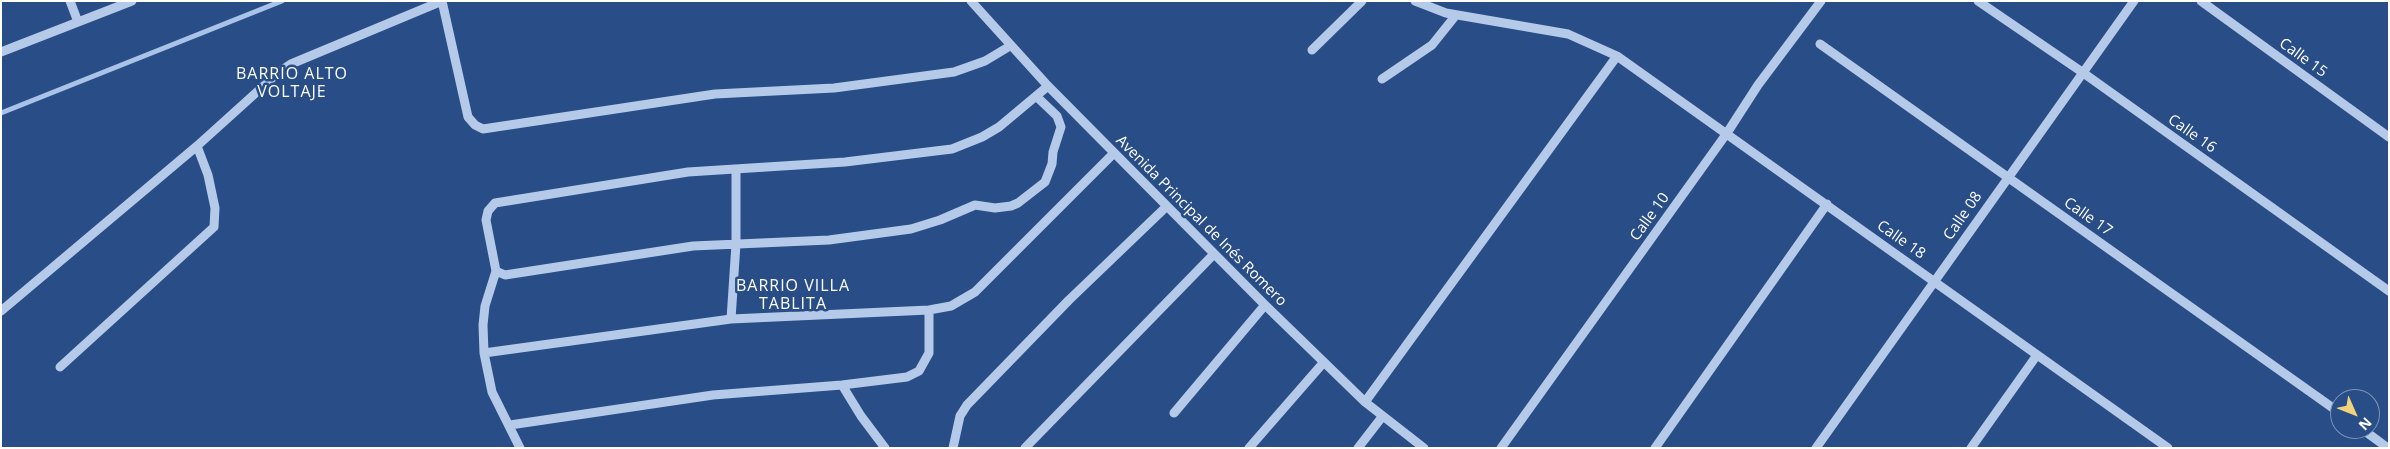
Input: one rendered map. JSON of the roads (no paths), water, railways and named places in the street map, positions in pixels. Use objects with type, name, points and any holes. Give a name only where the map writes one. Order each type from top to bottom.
[{"type":"street","points":[[70,1],[78,22]]},
{"type":"street","points":[[1,52],[132,1]]},
{"type":"street","points":[[1,311],[197,146],[268,80],[291,64],[442,1],[468,117],[475,125],[483,129],[715,94],[834,88],[954,72],[984,61],[1010,46]]},
{"type":"street","name":"Avenida Principal de Inés Romero","points":[[971,1],[1048,86],[1214,254],[1365,402],[1424,448]]},
{"type":"street","points":[[1312,50],[1362,1]]},
{"type":"street","name":"Calle 18","points":[[1415,1],[1456,15],[1568,34],[1617,56],[2168,448]]},
{"type":"street","name":"Calle 10","points":[[1501,448],[1727,133],[1758,85],[1821,1]]},
{"type":"street","name":"Calle 16","points":[[1978,1],[2082,72],[2389,291]]},
{"type":"street","name":"Calle 08","points":[[1816,448],[2134,1]]},
{"type":"street","name":"Calle 15","points":[[2201,1],[2389,137]]},
{"type":"street","points":[[1382,79],[1432,45],[1456,15]]},
{"type":"street","name":"Calle 17","points":[[1820,44],[2330,407]]},
{"type":"street","points":[[1365,402],[1617,56]]},
{"type":"street","points":[[520,448],[492,392],[484,353],[483,324],[485,306],[496,271],[486,220],[488,210],[495,203],[688,172],[845,162],[952,149],[982,137],[999,127],[1048,86]]},
{"type":"street","points":[[496,271],[499,274],[505,275],[693,246],[829,240],[911,229],[940,220],[970,206],[1003,207],[1018,203],[1045,182],[1050,172],[1053,152],[1061,127],[1056,116],[1036,96]]},
{"type":"street","points":[[60,367],[214,227],[215,208],[208,175],[197,146]]},
{"type":"street","points":[[484,353],[731,319],[929,310],[951,306],[975,292],[1114,153]]},
{"type":"street","points":[[731,319],[736,244],[736,169]]},
{"type":"street","points":[[1656,448],[1827,204]]},
{"type":"street","points":[[953,448],[960,416],[967,405],[1069,300],[1167,206]]},
{"type":"street","points":[[1026,448],[1214,254]]},
{"type":"street","points":[[1174,413],[1265,304]]},
{"type":"street","points":[[510,425],[713,395],[842,385],[907,377],[919,371],[926,360],[930,346],[929,310]]},
{"type":"street","points":[[1971,448],[2037,355]]},
{"type":"street","points":[[1249,448],[1324,362]]},
{"type":"street","points":[[842,385],[861,416],[885,448]]},
{"type":"street","points":[[1358,448],[1382,417]]},
{"type":"street","points":[[2376,439],[2388,448]]},
{"type":"waterway","points":[[1,113],[282,1]]},
{"type":"district","name":"BARRIO ALTO VOLTAJE","points":[[292,83]]},
{"type":"district","name":"BARRIO VILLA TABLITA","points":[[793,295]]}]
